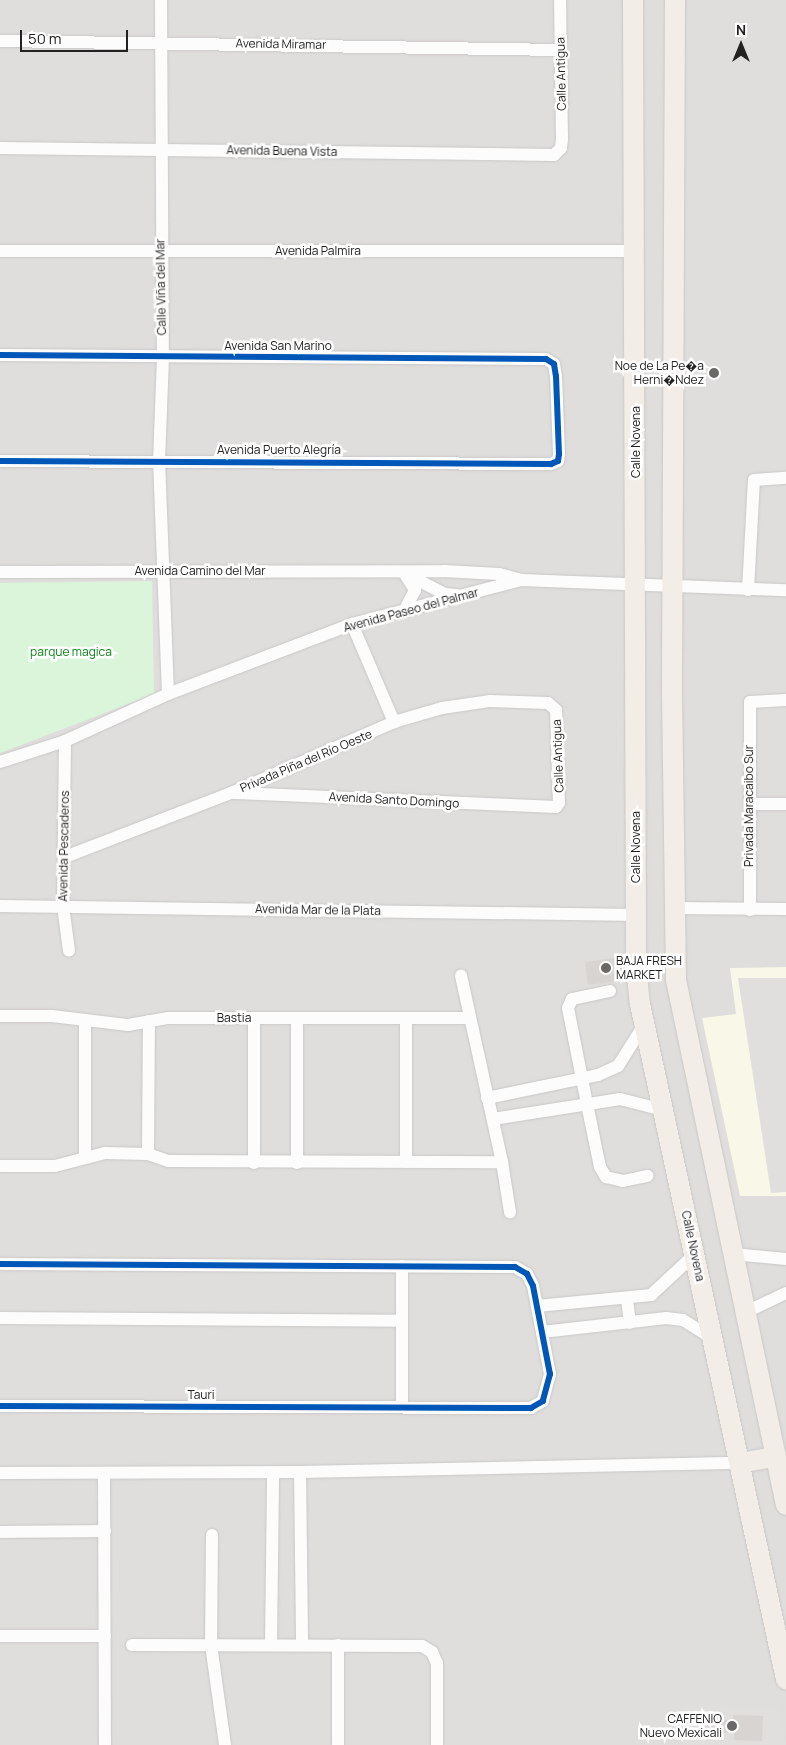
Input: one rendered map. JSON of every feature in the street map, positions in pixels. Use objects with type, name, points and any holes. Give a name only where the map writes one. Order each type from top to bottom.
[{"type":"main road","name":"Calle Novena","points":[[633,0],[636,967],[644,1025],[786,1679]]},
{"type":"main road","points":[[675,0],[673,908],[676,980],[786,1505]]},
{"type":"main road","points":[[740,1463],[775,1457]]},
{"type":"street","name":"Calle Viña del Mar","points":[[161,0],[160,252],[163,356],[159,460],[168,694]]},
{"type":"street","name":"Calle Antigua","points":[[560,0],[561,148]]},
{"type":"street","name":"Avenida Miramar","points":[[0,41],[162,41],[561,50]]},
{"type":"street","name":"Avenida Buena Vista","points":[[0,148],[554,154],[561,148]]},
{"type":"street","name":"Avenida Palmira","points":[[0,251],[635,251]]},
{"type":"street","name":"Avenida San Marino","points":[[0,355],[546,359],[554,364],[558,461]]},
{"type":"street","name":"Avenida Puerto Alegría","points":[[0,461],[558,461]]},
{"type":"street","points":[[748,590],[754,480],[786,478]]},
{"type":"street","name":"Avenida Camino del Mar","points":[[400,571],[445,594],[465,596]]},
{"type":"street","name":"Avenida Camino del Mar","points":[[0,572],[400,571],[499,574],[521,580]]},
{"type":"street","points":[[400,571],[416,590],[406,608]]},
{"type":"street","name":"Avenida Paseo del Palmar","points":[[0,762],[65,740],[168,694],[352,624],[406,608],[465,596],[521,580],[636,582],[674,589],[786,590]]},
{"type":"street","points":[[352,624],[394,722]]},
{"type":"street","name":"Privada Maracaibo Sur","points":[[750,910],[750,702],[786,700]]},
{"type":"street","name":"Privada Piña del Río Oeste","points":[[65,857],[231,793],[394,722],[442,708],[490,701],[554,705]]},
{"type":"street","name":"Calle Antigua","points":[[554,705],[559,803],[556,807]]},
{"type":"street","name":"Avenida Pescaderos","points":[[65,740],[64,906],[69,951]]},
{"type":"street","name":"Avenida Santo Domingo","points":[[231,793],[556,807]]},
{"type":"street","points":[[750,804],[786,804]]},
{"type":"street","name":"Avenida Mar de la Plata","points":[[0,906],[636,915]]},
{"type":"street","points":[[673,908],[786,910]]},
{"type":"street","points":[[461,975],[502,1162],[510,1212]]},
{"type":"street","points":[[610,991],[572,999],[568,1008],[587,1104],[600,1168],[606,1177],[623,1181],[647,1176]]},
{"type":"street","name":"Bastia","points":[[0,1016],[85,1020],[128,1025],[149,1021],[254,1018],[469,1018]]},
{"type":"street","points":[[254,1018],[254,1163]]},
{"type":"street","points":[[406,1018],[406,1162]]},
{"type":"street","points":[[297,1019],[297,1163]]},
{"type":"street","points":[[85,1020],[85,1156]]},
{"type":"street","points":[[148,1154],[149,1021]]},
{"type":"street","points":[[487,1098],[582,1078],[618,1066],[644,1025]]},
{"type":"street","points":[[493,1119],[620,1099],[663,1110]]},
{"type":"street","points":[[0,1166],[55,1166],[85,1156],[148,1154],[168,1162],[502,1162]]},
{"type":"street","points":[[537,1306],[651,1296],[694,1254]]},
{"type":"street","points":[[733,1254],[786,1258]]},
{"type":"street","points":[[0,1264],[515,1267],[527,1274],[537,1306],[542,1332],[666,1318],[683,1320],[713,1339]]},
{"type":"street","points":[[402,1266],[402,1406]]},
{"type":"street","points":[[746,1312],[786,1293]]},
{"type":"street","points":[[627,1299],[630,1323]]},
{"type":"street","points":[[0,1318],[402,1320]]},
{"type":"street","name":"Tauri","points":[[0,1406],[538,1406],[548,1393],[550,1374],[542,1332]]},
{"type":"street","points":[[0,1473],[273,1473],[740,1463]]},
{"type":"street","points":[[300,1472],[302,1645]]},
{"type":"street","points":[[271,1645],[273,1473]]},
{"type":"street","points":[[104,1474],[105,1745]]},
{"type":"street","points":[[0,1532],[105,1531]]},
{"type":"street","points":[[212,1536],[211,1645],[225,1745]]},
{"type":"street","points":[[0,1636],[105,1636]]},
{"type":"street","points":[[132,1645],[422,1646],[432,1652],[437,1663],[437,1745]]},
{"type":"street","points":[[338,1645],[338,1745]]},
{"type":"shaded area","points":[[0,0],[786,0],[786,1745],[0,1745]]},
{"type":"shaded area","points":[[786,967],[786,1196],[740,1196],[702,1018],[736,1014],[730,968]]},
{"type":"shaded area","points":[[738,978],[786,978],[786,1192],[771,1193]]},
{"type":"shaded area","points":[[684,1705],[778,1707],[786,1745],[684,1745]]},
{"type":"green space","name":"parque magica","points":[[152,581],[154,694],[0,753],[0,583]]},
{"type":"building","name":"BAJA FRESH MARKET","points":[[621,957],[624,980],[588,985],[585,962]]},
{"type":"building","name":"CAFFENIO Nuevo Mexicali","points":[[733,1715],[763,1716],[762,1741],[734,1740],[734,1733],[702,1732],[702,1720],[733,1720]]},
{"type":"cycle path","points":[[0,355],[546,359],[554,364],[556,376],[559,454],[558,461],[551,464],[0,461]]},
{"type":"cycle path","points":[[0,1264],[515,1267],[527,1274],[533,1286],[550,1374],[543,1401],[531,1408],[0,1406]]},
{"type":"place","name":"Noe de La Pe�a Herni�Ndez","points":[[714,373]]},
{"type":"place","name":"BAJA FRESH MARKET","points":[[606,968]]},
{"type":"place","name":"CAFFENIO Nuevo Mexicali","points":[[732,1726]]}]
